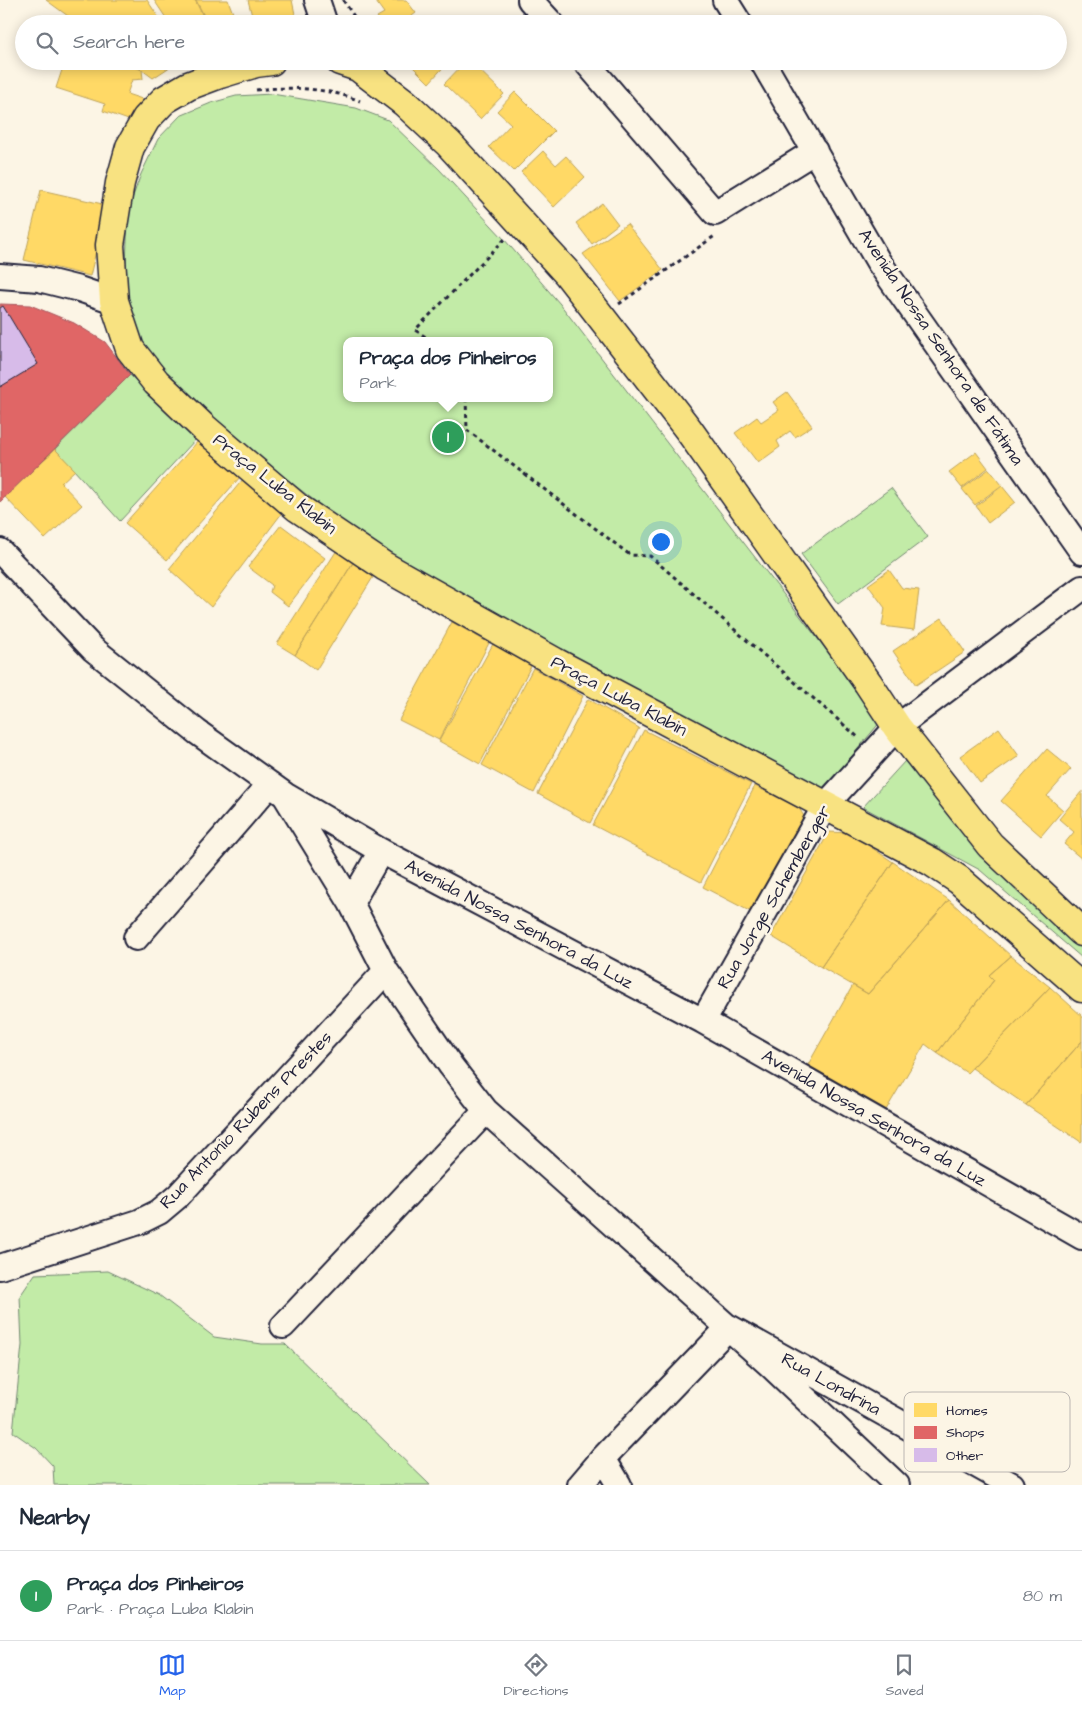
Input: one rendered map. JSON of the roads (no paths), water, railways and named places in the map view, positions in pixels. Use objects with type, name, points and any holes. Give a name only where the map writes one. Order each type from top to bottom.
[{"type":"main road","name":"Praça Luba Klabin","points":[[235,70],[188,86],[164,100],[146,119],[130,147],[120,183],[110,245],[114,301],[130,349],[156,382],[203,427],[298,508],[384,566],[555,662],[932,862],[959,880],[1082,988]]},
{"type":"main road","points":[[362,70],[404,103],[449,144],[568,273],[688,429],[868,683],[897,727],[990,845],[1082,932]]},
{"type":"street","points":[[317,0],[322,15]]},
{"type":"street","points":[[530,0],[544,15]]},
{"type":"street","points":[[725,0],[734,15]]},
{"type":"street","points":[[594,70],[715,213],[815,151]]},
{"type":"street","name":"Avenida Nossa Senhora de Fátima","points":[[767,70],[878,261],[1082,552]]},
{"type":"street","points":[[0,276],[39,279],[79,289],[114,301]]},
{"type":"street","name":"Avenida Nossa Senhora da Luz","points":[[0,551],[92,649],[197,732],[277,790],[381,851],[703,1021],[1082,1237]]},
{"type":"street","name":"Rua Jorge Schemberger","points":[[703,1021],[826,805],[897,727],[1082,588]]},
{"type":"street","points":[[136,938],[277,790],[351,904],[386,971],[451,1066],[486,1111],[729,1327],[897,1485]]},
{"type":"street","points":[[351,904],[381,851]]},
{"type":"street","name":"Rua Antonio Rubens Prestes","points":[[0,1266],[138,1222],[159,1212],[178,1196],[386,971]]},
{"type":"street","points":[[283,1326],[486,1111]]},
{"type":"street","points":[[580,1485],[603,1458],[729,1327]]},
{"type":"street","name":"Rua Londrina","points":[[729,1327],[904,1425]]},
{"type":"street","points":[[603,1458],[619,1485]]},
{"type":"street","name":"Rua Londrina","points":[[989,1472],[1012,1485]]},
{"type":"place","name":"Praça dos Pinheiros","points":[[448,437]]}]
